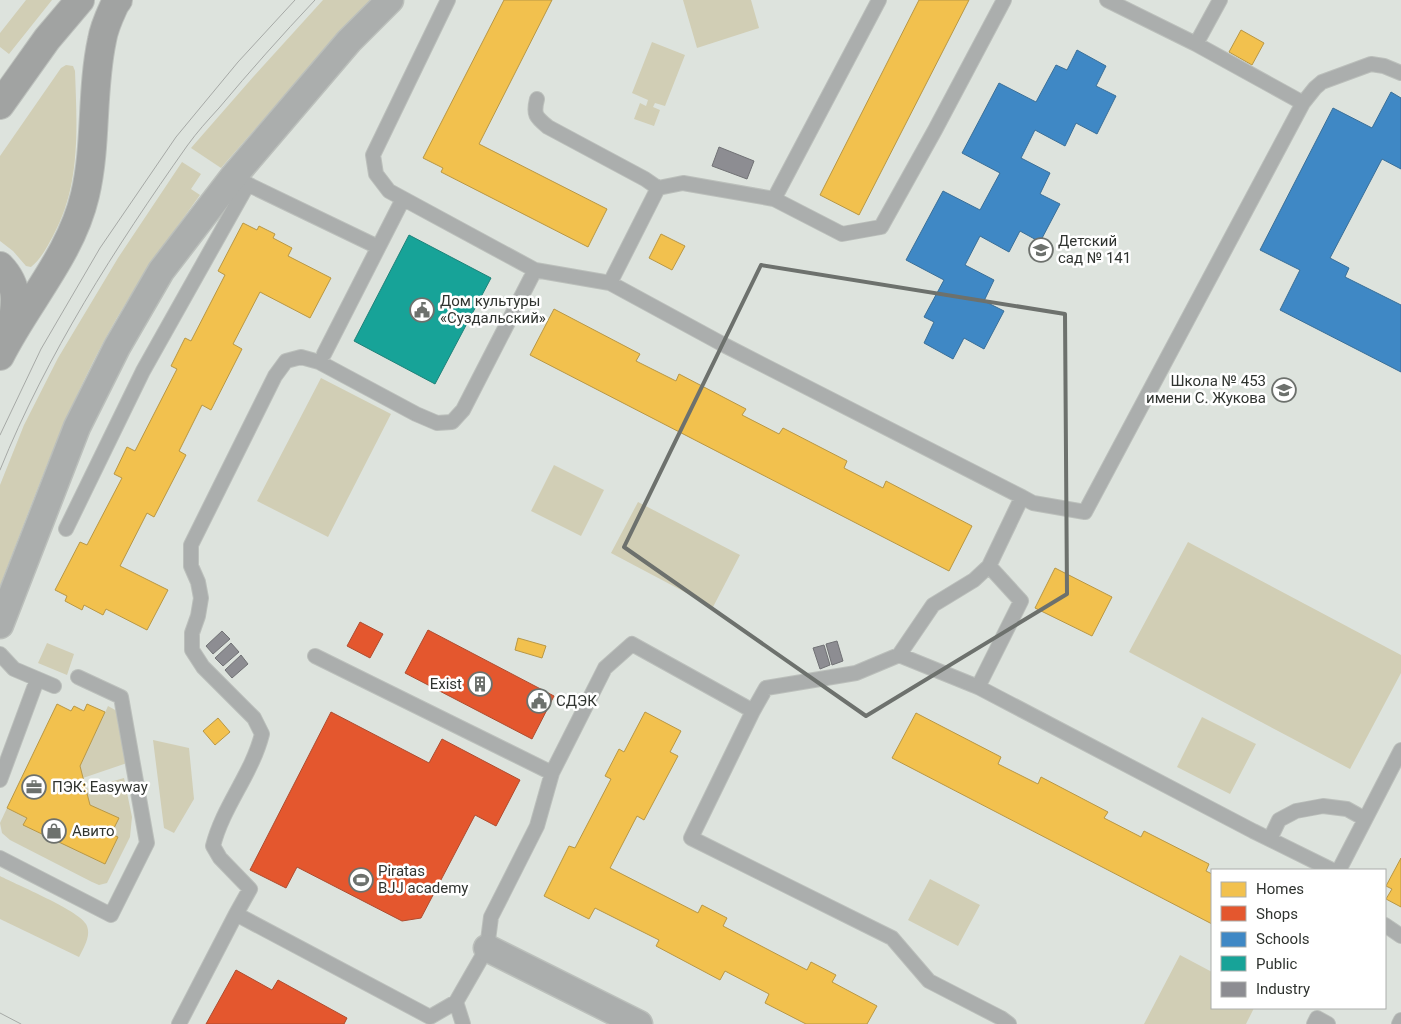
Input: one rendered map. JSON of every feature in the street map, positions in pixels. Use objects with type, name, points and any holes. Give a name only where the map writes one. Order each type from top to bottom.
[{"type":"main road","points":[[0,105],[47,39],[80,0]]},
{"type":"main road","points":[[5,345],[51,273],[73,232],[85,196],[93,155],[96,73],[105,29],[118,0]]},
{"type":"main road","points":[[0,266],[11,282],[16,299],[5,345]]},
{"type":"street","points":[[0,625],[77,427],[117,347],[161,271],[240,181],[350,41],[390,0]]},
{"type":"street","points":[[487,948],[639,1024]]},
{"type":"lane","points":[[448,0],[373,155],[376,174],[389,191],[535,270],[610,283],[726,346],[1033,503],[1085,512],[1303,103],[1322,82],[1370,64],[1384,66],[1401,73]]},
{"type":"lane","points":[[774,200],[879,0]]},
{"type":"lane","points":[[537,99],[534,110],[538,118],[548,127],[645,179],[658,188],[683,182],[774,200],[842,234],[881,227],[1004,0]]},
{"type":"lane","points":[[1107,0],[1196,44],[1303,103]]},
{"type":"lane","points":[[1196,44],[1220,0]]},
{"type":"lane","points":[[66,529],[143,371],[240,181],[378,247]]},
{"type":"lane","points":[[610,283],[658,188]]},
{"type":"lane","points":[[324,354],[403,199]]},
{"type":"lane","points":[[179,1024],[250,889],[220,858],[213,846],[217,830],[257,752],[262,734],[254,718],[203,667],[192,650],[192,633],[198,616],[201,598],[198,582],[191,566],[191,545],[275,376],[286,361],[301,357],[319,362],[416,414],[437,423],[452,422],[463,410],[535,270]]},
{"type":"lane","points":[[1009,1024],[929,981],[892,938],[691,838],[766,688],[856,673],[899,655],[933,606],[974,580],[988,566],[1022,497]]},
{"type":"lane","points":[[978,687],[1021,601],[988,566]]},
{"type":"lane","points":[[236,914],[428,1020],[456,1002],[487,948],[491,917],[537,826],[552,773],[605,668],[632,644],[753,711]]},
{"type":"lane","points":[[0,654],[14,669],[54,686]]},
{"type":"lane","points":[[899,655],[978,687],[1330,869]]},
{"type":"lane","points":[[315,656],[552,773]]},
{"type":"lane","points":[[0,858],[111,915],[147,843],[121,697],[78,677]]},
{"type":"lane","points":[[0,780],[37,680]]},
{"type":"lane","points":[[1340,869],[1401,750]]},
{"type":"lane","points":[[1270,839],[1279,820],[1296,811],[1323,806],[1346,810],[1365,819]]},
{"type":"lane","points":[[1386,926],[1401,936]]},
{"type":"lane","points":[[456,1002],[463,1024]]},
{"type":"lane","points":[[1314,1024],[1317,1018],[1328,1024]]},
{"type":"lane","points":[[1399,1024],[1401,1020]]},
{"type":"highlighted area","points":[[761,265],[1065,314],[1067,594],[866,716],[624,547]]},
{"type":"shaded area","points":[[26,0],[52,0],[9,54],[0,47],[0,33]]},
{"type":"shaded area","points":[[323,0],[372,0],[340,32],[221,168],[191,148],[254,76]]},
{"type":"shaded area","points":[[683,0],[751,0],[759,28],[697,48]]},
{"type":"shaded area","points":[[652,42],[685,55],[665,106],[655,103],[653,107],[660,110],[654,126],[634,119],[640,103],[646,106],[648,100],[632,93]]},
{"type":"shaded area","points":[[66,65],[73,66],[75,71],[76,135],[73,176],[69,197],[62,217],[46,249],[31,267],[26,266],[13,251],[0,241],[0,156],[61,68]]},
{"type":"shaded area","points":[[182,162],[201,174],[191,189],[200,195],[138,284],[104,341],[48,462],[0,586],[0,485],[24,425],[58,358],[118,258]]},
{"type":"shaded area","points":[[321,378],[391,414],[328,537],[257,501]]},
{"type":"shaded area","points":[[554,465],[604,490],[581,536],[531,511]]},
{"type":"shaded area","points":[[638,502],[740,555],[713,607],[611,553]]},
{"type":"shaded area","points":[[1188,542],[1401,655],[1401,673],[1350,769],[1129,652]]},
{"type":"shaded area","points":[[47,643],[74,654],[67,675],[38,663]]},
{"type":"shaded area","points":[[108,706],[117,711],[127,763],[83,778],[80,766]]},
{"type":"shaded area","points":[[1202,717],[1256,744],[1230,794],[1177,767]]},
{"type":"shaded area","points":[[153,740],[189,748],[194,799],[174,833],[164,828]]},
{"type":"shaded area","points":[[124,778],[132,817],[130,837],[107,883],[99,885],[92,882],[10,840],[2,833],[0,823],[7,808],[27,818],[24,825],[105,864],[118,837],[111,834],[118,818],[90,805],[86,789]]},
{"type":"shaded area","points":[[0,876],[60,905],[81,918],[88,928],[88,932],[87,941],[79,957],[0,919]]},
{"type":"shaded area","points":[[930,879],[980,905],[958,946],[908,920]]},
{"type":"shaded area","points":[[1180,955],[1211,971],[1211,1009],[1254,1009],[1246,1024],[1144,1024]]},
{"type":"building: Homes","points":[[504,0],[552,0],[479,144],[607,209],[588,247],[441,172],[443,168],[423,158]]},
{"type":"building: Homes","points":[[919,0],[969,0],[859,215],[820,195]]},
{"type":"building: Homes","points":[[1241,30],[1264,43],[1252,65],[1229,52]]},
{"type":"building: Homes","points":[[243,223],[257,230],[259,226],[275,234],[273,238],[292,248],[288,256],[331,278],[310,318],[260,292],[233,344],[242,349],[211,410],[202,405],[179,451],[186,455],[154,517],[147,513],[120,566],[168,590],[147,630],[106,609],[103,615],[84,605],[82,610],[65,601],[67,596],[55,590],[80,542],[87,545],[122,478],[114,474],[127,447],[135,451],[177,369],[171,366],[185,338],[191,341],[225,275],[218,271]]},
{"type":"building: Homes","points":[[661,234],[685,246],[672,270],[649,258]]},
{"type":"building: Homes","points":[[554,309],[640,354],[636,361],[676,381],[679,374],[746,409],[742,415],[779,434],[783,428],[847,461],[844,468],[883,488],[886,481],[972,526],[949,571],[530,355]]},
{"type":"building: Homes","points":[[1055,568],[1112,597],[1092,636],[1035,608]]},
{"type":"building: Homes","points":[[518,638],[546,646],[542,658],[515,650]]},
{"type":"building: Homes","points":[[57,704],[71,711],[74,706],[84,711],[87,704],[105,712],[80,766],[90,805],[119,818],[111,834],[118,837],[105,864],[23,825],[27,818],[7,808]]},
{"type":"building: Homes","points":[[645,712],[681,731],[670,752],[678,756],[644,820],[637,816],[610,868],[698,913],[702,905],[727,918],[723,926],[807,970],[811,962],[836,975],[832,982],[877,1006],[867,1024],[806,1024],[765,1003],[769,994],[725,971],[720,980],[656,946],[659,940],[595,908],[589,919],[544,896],[569,846],[575,848],[611,779],[605,776],[619,749],[624,752]]},
{"type":"building: Homes","points":[[916,713],[1001,757],[998,764],[1038,784],[1041,777],[1108,812],[1104,818],[1141,837],[1144,831],[1209,864],[1206,871],[1211,874],[1211,923],[892,758]]},
{"type":"building: Homes","points":[[218,718],[230,732],[215,745],[203,731]]},
{"type":"building: Homes","points":[[1401,858],[1401,907],[1386,899],[1392,889],[1386,886]]},
{"type":"building: Shops","points":[[360,622],[383,634],[370,658],[347,646]]},
{"type":"building: Shops","name":"Exist","points":[[428,630],[554,696],[532,739],[405,673]]},
{"type":"building: Shops","points":[[331,712],[429,763],[442,739],[520,780],[496,826],[475,815],[421,918],[402,921],[297,867],[286,888],[250,870]]},
{"type":"building: Shops","points":[[236,970],[272,990],[278,980],[347,1018],[344,1024],[206,1024]]},
{"type":"building: Schools","points":[[1077,50],[1106,66],[1096,86],[1116,96],[1097,134],[1076,123],[1065,146],[1035,130],[1021,158],[1050,173],[1040,194],[1060,204],[1040,242],[1020,231],[1009,252],[980,236],[965,265],[994,280],[984,301],[1004,311],[984,349],[964,338],[953,359],[924,343],[934,322],[924,317],[944,280],[906,260],[943,191],[980,210],[1000,173],[962,153],[999,83],[1036,102],[1056,65],[1067,70]]},
{"type":"building: Schools","points":[[1391,92],[1401,98],[1401,169],[1382,159],[1330,258],[1349,268],[1345,277],[1401,305],[1401,372],[1280,310],[1300,270],[1260,250],[1333,108],[1372,128]]},
{"type":"building: Public","name":"Дом культуры «Суздальский»","points":[[409,235],[491,278],[435,384],[354,341]]},
{"type":"building: Industry","points":[[719,147],[754,161],[747,179],[712,166]]},
{"type":"building: Industry","points":[[222,631],[230,639],[213,654],[206,646]]},
{"type":"building: Industry","points":[[837,641],[843,661],[832,665],[826,644]]},
{"type":"building: Industry","points":[[231,643],[239,652],[223,666],[215,658]]},
{"type":"building: Industry","points":[[824,645],[830,665],[820,669],[813,648]]},
{"type":"building: Industry","points":[[241,655],[248,664],[232,678],[225,670]]},
{"type":"tram line","points":[[0,435],[41,349],[100,248],[176,137],[238,62],[295,0]]},
{"type":"tram line","points":[[0,470],[39,385],[61,343],[84,303],[160,184],[195,136],[266,53],[315,0]]},
{"type":"tram line","points":[[0,1013],[21,1024]]},
{"type":"place","name":"Детский сад № 141","points":[[1041,250]]},
{"type":"place","name":"Дом культуры «Суздальский»","points":[[422,310]]},
{"type":"place","name":"Школа № 453 имени С. Жукова","points":[[1284,390]]},
{"type":"place","name":"Exist","points":[[480,684]]},
{"type":"place","name":"СДЭК","points":[[539,701]]},
{"type":"place","name":"ПЭК: Easyway","points":[[34,787]]},
{"type":"place","name":"Авито","points":[[54,831]]},
{"type":"place","name":"Piratas BJJ academy","points":[[361,880]]}]
